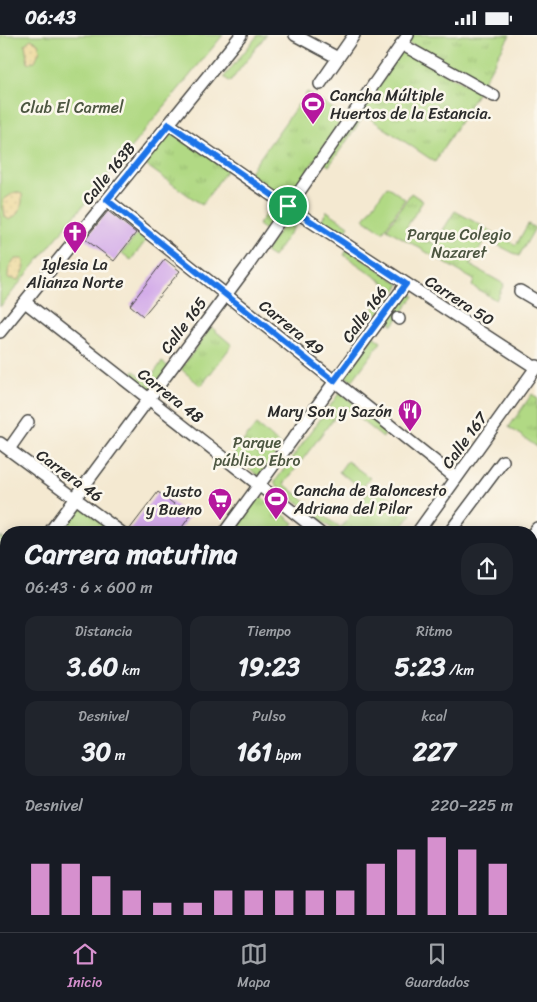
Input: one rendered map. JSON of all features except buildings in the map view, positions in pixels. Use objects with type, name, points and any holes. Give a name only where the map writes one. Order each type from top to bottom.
[{"type":"street","name":"Calle 163B","points":[[0,332],[241,35]]},
{"type":"street","points":[[295,35],[338,58]]},
{"type":"street","points":[[320,84],[354,35]]},
{"type":"street","points":[[404,39],[494,96]]},
{"type":"street","name":"Calle 165","points":[[54,526],[226,295],[404,39]]},
{"type":"street","name":"Carrera 50","points":[[169,124],[288,206],[536,367]]},
{"type":"street","name":"Carrera 49","points":[[107,200],[456,479]]},
{"type":"street","name":"Calle 166","points":[[229,526],[334,381],[394,315],[406,284]]},
{"type":"street","points":[[520,291],[537,301]]},
{"type":"street","name":"Carrera 48","points":[[25,302],[311,526]]},
{"type":"street","name":"Calle 167","points":[[422,526],[536,367]]},
{"type":"street","points":[[4,446],[28,422]]},
{"type":"street","name":"Carrera 46","points":[[4,446],[113,526]]},
{"type":"street","points":[[454,526],[503,461]]},
{"type":"green space","name":"Club El Carmel","points":[[0,35],[223,35],[0,307]]},
{"type":"green space","points":[[258,35],[266,35],[230,82],[224,77]]},
{"type":"green space","points":[[413,35],[510,35],[482,84],[407,42]]},
{"type":"green space","points":[[403,49],[478,92],[435,162],[359,111]]},
{"type":"green space","points":[[307,92],[344,116],[287,201],[249,173]]},
{"type":"green space","points":[[355,114],[362,119],[329,166],[322,161]]},
{"type":"green space","points":[[171,128],[228,168],[202,205],[143,163]]},
{"type":"green space","points":[[387,186],[405,199],[383,232],[364,219]]},
{"type":"green space","name":"Parque Colegio Nazaret","points":[[411,193],[423,201],[406,228],[434,244],[455,211],[516,245],[528,224],[535,228],[519,256],[486,239],[470,265],[504,284],[496,300],[472,286],[474,280],[387,229]]},
{"type":"green space","points":[[275,201],[282,206],[265,230],[258,225]]},
{"type":"green space","points":[[327,211],[349,226],[342,235],[321,221]]},
{"type":"green space","points":[[291,213],[300,218],[273,257],[265,252]]},
{"type":"green space","points":[[139,232],[148,238],[131,260],[122,253]]},
{"type":"green space","points":[[348,248],[400,284],[378,315],[372,311],[389,286],[344,255]]},
{"type":"green space","points":[[407,291],[414,296],[393,325],[386,319]]},
{"type":"green space","points":[[211,327],[232,345],[201,386],[181,369]]},
{"type":"green space","points":[[373,336],[381,342],[352,381],[345,376]]},
{"type":"green space","points":[[162,362],[170,368],[150,394],[128,378],[134,371],[148,381]]},
{"type":"green space","points":[[340,392],[386,431],[383,438],[343,406],[284,484],[337,526],[328,526],[274,483]]},
{"type":"green space","points":[[532,394],[537,398],[537,447],[509,427]]},
{"type":"green space","name":"Parque público Ebro","points":[[256,425],[282,446],[259,476],[232,455]]},
{"type":"green space","points":[[347,461],[370,478],[362,488],[339,472]]},
{"type":"green space","points":[[374,485],[412,514],[403,526],[343,526]]},
{"type":"green space","points":[[260,496],[294,523],[292,526],[236,526]]},
{"type":"green space","points":[[75,500],[110,526],[56,526]]},
{"type":"sand","points":[[31,39],[38,43],[40,50],[35,61],[28,63],[25,44]]},
{"type":"sand","points":[[15,192],[22,194],[22,202],[16,215],[10,220],[5,217],[3,200]]},
{"type":"sand","points":[[16,259],[23,259],[25,268],[19,280],[8,278],[9,267]]},
{"type":"place","name":"Cancha Múltiple Huertos de la Estancia.","points":[[313,125]]},
{"type":"place","name":"Iglesia La Alianza Norte","points":[[75,254]]},
{"type":"place","name":"Mary Son y Sazón","points":[[410,432]]},
{"type":"place","name":"Cancha de Baloncesto Adriana del Pilar","points":[[276,520]]},
{"type":"place","name":"Justo y Bueno","points":[[220,521]]},
{"type":"route","points":[[169,124],[288,206],[406,284],[334,381],[107,200],[169,124]]}]
